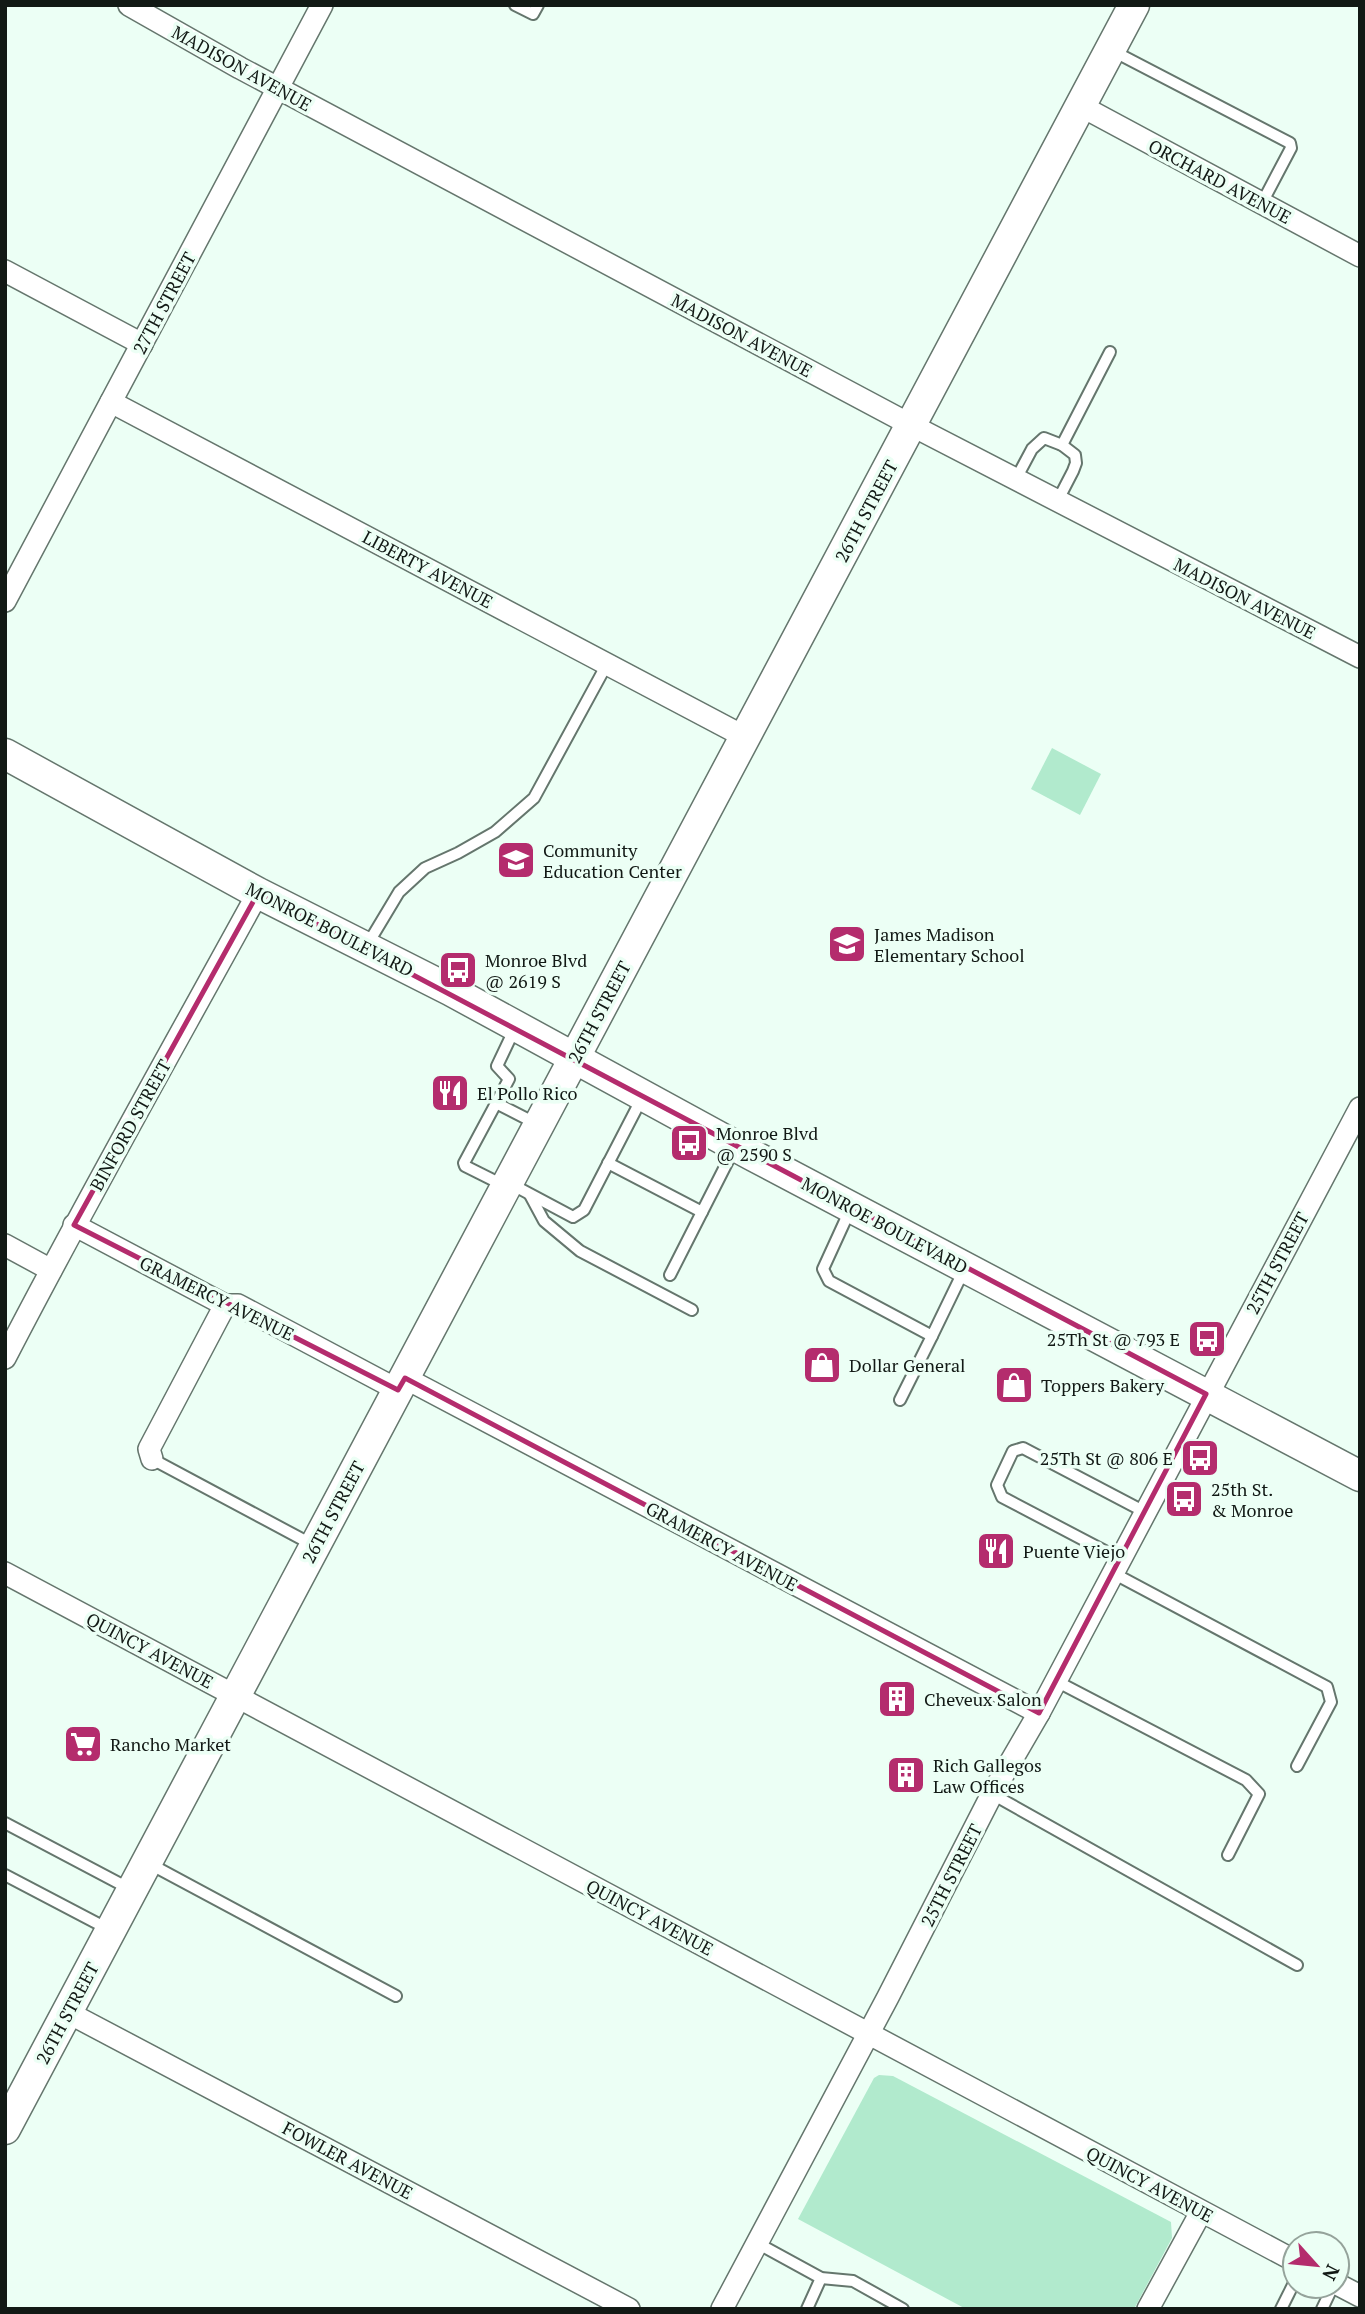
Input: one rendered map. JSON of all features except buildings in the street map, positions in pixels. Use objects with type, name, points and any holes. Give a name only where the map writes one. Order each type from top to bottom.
[{"type":"street","name":"MADISON AVENUE","points":[[129,5],[278,88],[911,425],[1360,657]]},
{"type":"street","name":"27TH STREET","points":[[5,601],[322,5]]},
{"type":"street","name":"26TH STREET","points":[[5,2129],[401,1384],[515,1188],[539,1126],[575,1057],[1134,5]]},
{"type":"street","name":"ORCHARD AVENUE","points":[[1081,106],[1360,256]]},
{"type":"street","points":[[5,271],[142,344]]},
{"type":"street","name":"LIBERTY AVENUE","points":[[111,402],[745,737]]},
{"type":"street","name":"MONROE BOULEVARD","points":[[5,754],[258,893],[575,1057],[851,1208],[1360,1475]]},
{"type":"street","name":"BINFORD STREET","points":[[5,1358],[74,1224],[258,893]]},
{"type":"street","name":"25TH STREET","points":[[722,2309],[992,1794],[1039,1713],[1360,1108]]},
{"type":"street","name":"GRAMERCY AVENUE","points":[[74,1224],[225,1305],[238,1306],[401,1384],[1039,1713]]},
{"type":"street","points":[[5,1245],[51,1270]]},
{"type":"street","points":[[152,1459],[149,1449],[225,1305]]},
{"type":"street","name":"QUINCY AVENUE","points":[[5,1573],[1281,2254]]},
{"type":"street","name":"FOWLER AVENUE","points":[[67,2012],[629,2309]]},
{"type":"street","points":[[1148,2309],[1202,2212]]},
{"type":"lane","points":[[516,5],[533,14],[538,5]]},
{"type":"lane","points":[[1111,50],[1290,143],[1291,148],[1262,203]]},
{"type":"lane","points":[[1062,444],[1110,352]]},
{"type":"lane","points":[[1016,479],[1037,443],[1044,438],[1062,444],[1074,456],[1076,463],[1058,500]]},
{"type":"lane","points":[[365,949],[399,892],[425,868],[495,832],[534,797],[607,664]]},
{"type":"lane","points":[[516,1026],[497,1066],[509,1079],[464,1163],[573,1217],[584,1210],[644,1095]]},
{"type":"lane","points":[[496,1103],[539,1126]]},
{"type":"lane","points":[[670,1275],[736,1146]]},
{"type":"lane","points":[[608,1163],[702,1212]]},
{"type":"lane","points":[[515,1188],[544,1221],[580,1251],[692,1310]]},
{"type":"lane","points":[[851,1208],[823,1269],[829,1281],[932,1336]]},
{"type":"lane","points":[[900,1400],[965,1267]]},
{"type":"lane","points":[[1145,1512],[1023,1448],[1013,1451],[997,1485],[1002,1497],[1327,1688],[1331,1702],[1297,1766]]},
{"type":"lane","points":[[152,1459],[315,1546]]},
{"type":"lane","points":[[1056,1681],[1245,1780],[1259,1794],[1228,1855]]},
{"type":"lane","points":[[992,1794],[1297,1965]]},
{"type":"lane","points":[[5,1823],[132,1891]]},
{"type":"lane","points":[[147,1862],[396,1996]]},
{"type":"lane","points":[[5,1875],[111,1931]]},
{"type":"lane","points":[[757,2242],[821,2278],[853,2281],[903,2309]]},
{"type":"lane","points":[[807,2309],[821,2278]]},
{"type":"highlighted area","points":[[258,893],[1206,1394],[1039,1713],[405,1378],[398,1390],[74,1225]]},
{"type":"green space","points":[[1052,748],[1101,774],[1080,815],[1031,789]]},
{"type":"green space","points":[[879,2075],[893,2076],[1171,2222],[1172,2238],[1134,2309],[966,2309],[798,2219],[874,2078]]},
{"type":"place","name":"Community Education Center","points":[[516,860]]},
{"type":"place","name":"James Madison Elementary School","points":[[847,944]]},
{"type":"place","name":"Monroe Blvd @ 2619 S","points":[[458,970]]},
{"type":"place","name":"El Pollo Rico","points":[[450,1093]]},
{"type":"place","name":"Monroe Blvd @ 2590 S","points":[[689,1143]]},
{"type":"place","name":"25Th St @ 793 E","points":[[1207,1339]]},
{"type":"place","name":"Dollar General","points":[[822,1365]]},
{"type":"place","name":"Toppers Bakery","points":[[1014,1385]]},
{"type":"place","name":"25Th St @ 806 E","points":[[1200,1458]]},
{"type":"place","name":"25th St. & Monroe","points":[[1184,1499]]},
{"type":"place","name":"Puente Viejo","points":[[996,1551]]},
{"type":"place","name":"Cheveux Salon","points":[[897,1699]]},
{"type":"place","name":"Rancho Market","points":[[83,1744]]},
{"type":"place","name":"Rich Gallegos Law Offices","points":[[906,1775]]}]
